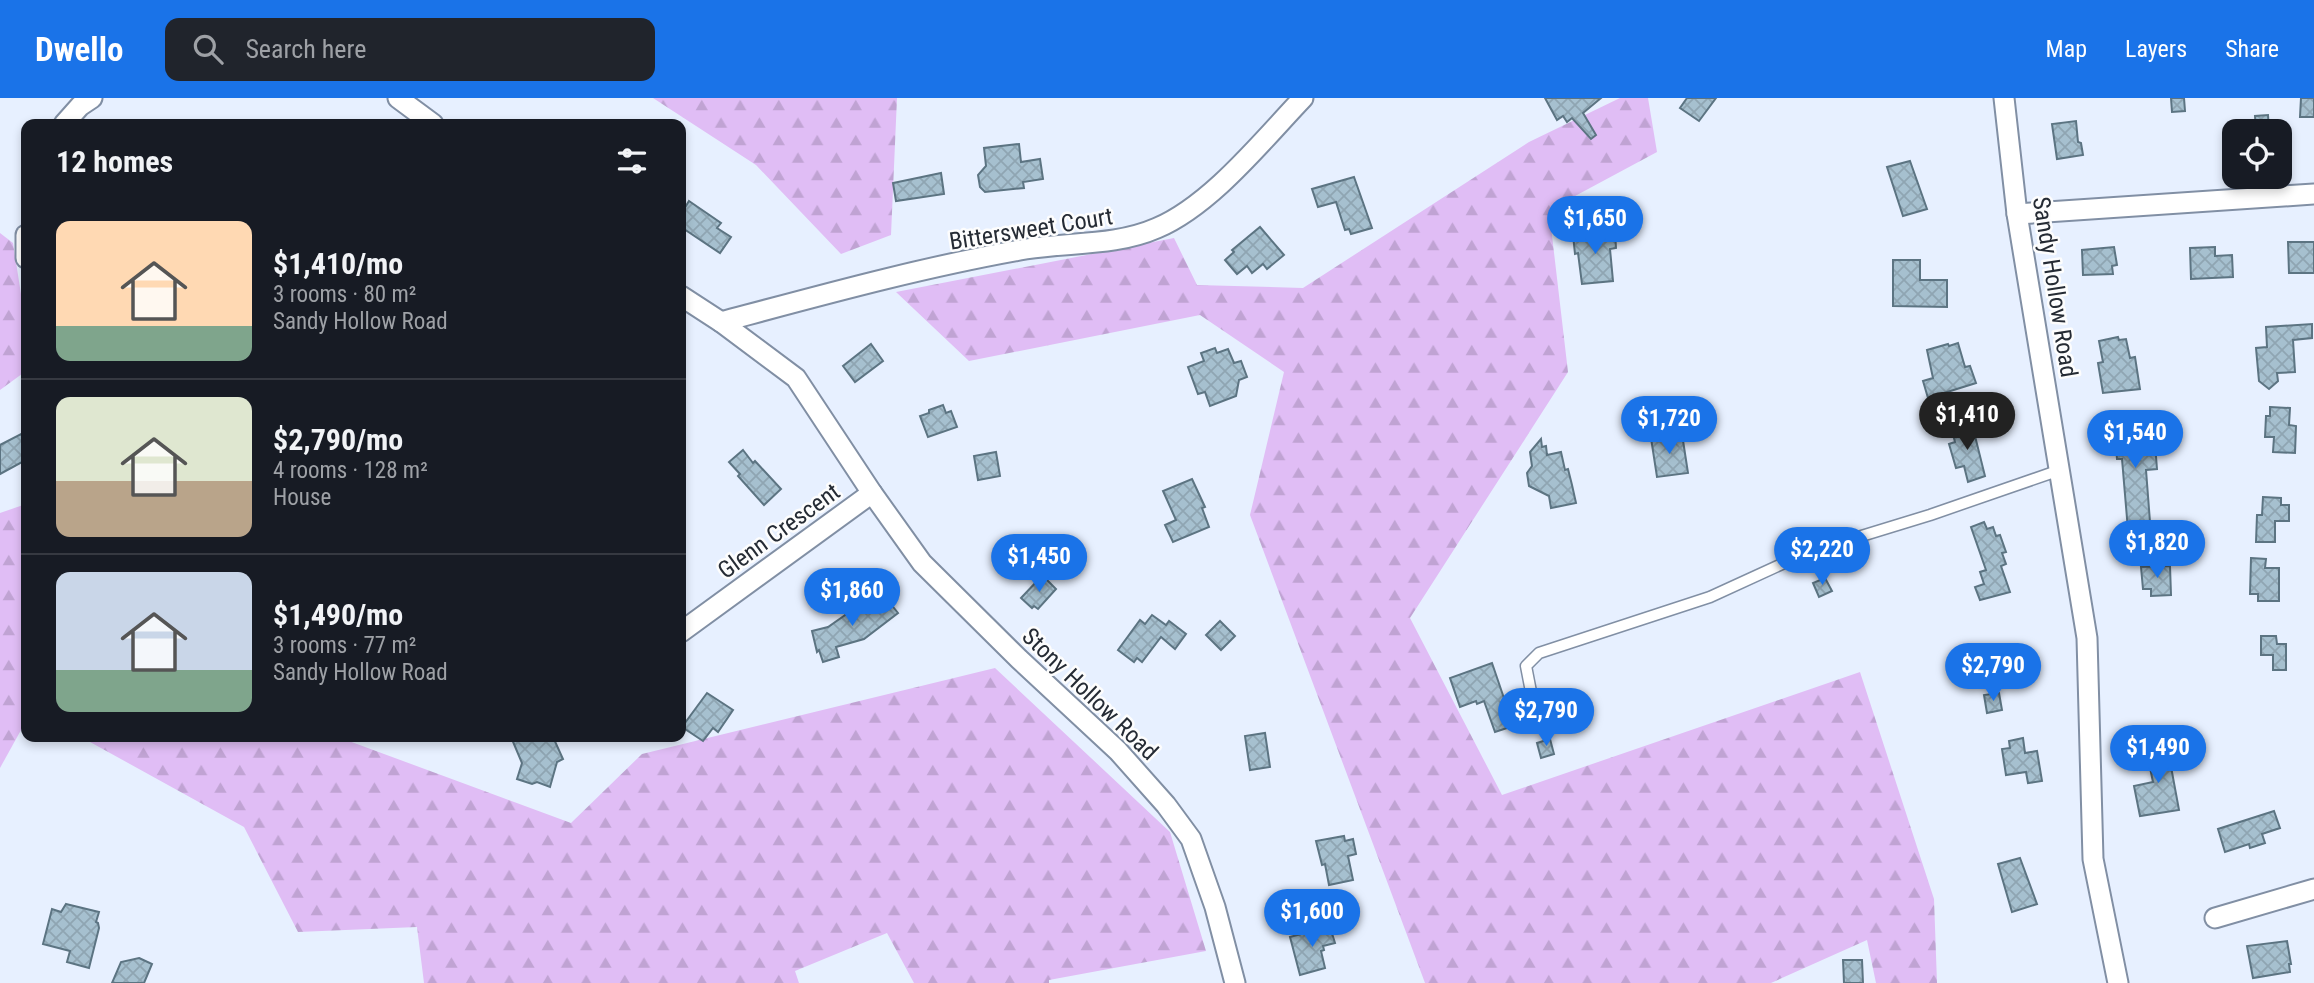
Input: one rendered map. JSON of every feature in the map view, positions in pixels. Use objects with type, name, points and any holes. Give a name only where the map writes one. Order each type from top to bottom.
[{"type":"street","points":[[68,119],[92,98]]},
{"type":"street","points":[[398,98],[426,119]]},
{"type":"street","name":"Bittersweet Court","points":[[721,322],[874,281],[1027,249],[1126,240],[1158,228],[1196,205],[1243,162],[1303,98]]},
{"type":"street","name":"Sandy Hollow Road","points":[[2004,98],[2017,214],[2087,638],[2093,859],[2118,983]]},
{"type":"street","points":[[2017,214],[2314,194]]},
{"type":"street","name":"Stony Hollow Road","points":[[686,299],[796,378],[922,563],[1019,659],[1118,751],[1166,805],[1191,839],[1215,907],[1235,983]]},
{"type":"street","name":"Glenn Crescent","points":[[686,628],[872,493]]},
{"type":"street","points":[[2215,918],[2314,889]]},
{"type":"lane","points":[[1533,702],[1526,666],[1539,653],[1710,597],[1806,553],[1930,515],[2060,470]]},
{"type":"green space","points":[[653,98],[897,98],[891,235],[841,254],[756,165]]},
{"type":"green space","points":[[1620,98],[1648,98],[1657,152],[1549,210],[1568,372],[1410,618],[1502,795],[1860,672],[1934,899],[1937,983],[1876,983],[1867,940],[1771,983],[1425,983],[1250,515],[1284,372],[1200,315],[969,361],[896,292],[1174,238],[1197,285],[1303,288],[1529,142]]},
{"type":"green space","points":[[0,233],[13,243],[21,294],[21,375],[0,390]]},
{"type":"green space","points":[[21,506],[21,730],[0,768],[0,513]]},
{"type":"green space","points":[[995,668],[1170,832],[1206,951],[1049,980],[1049,983],[914,983],[887,933],[795,971],[799,983],[424,983],[417,927],[298,932],[244,827],[90,742],[352,742],[571,823],[642,754]]},
{"type":"building","points":[[1545,98],[1601,98],[1583,113],[1596,135],[1591,139],[1572,118],[1567,122],[1563,116],[1557,120]]},
{"type":"building","points":[[1687,98],[1716,98],[1699,121],[1680,108]]},
{"type":"building","points":[[2171,98],[2184,98],[2185,111],[2172,112]]},
{"type":"building","points":[[2301,98],[2314,98],[2314,117],[2300,117]]},
{"type":"building","points":[[2268,115],[2268,119],[2255,119],[2255,116]]},
{"type":"building","points":[[2076,121],[2078,142],[2081,143],[2083,155],[2057,159],[2052,124]]},
{"type":"building","points":[[1019,144],[1021,162],[1040,159],[1043,179],[1023,182],[1024,188],[985,192],[980,187],[978,175],[986,166],[984,148]]},
{"type":"building","points":[[1910,161],[1927,209],[1903,216],[1887,167]]},
{"type":"building","points":[[941,173],[944,194],[896,201],[893,183]]},
{"type":"building","points":[[1354,177],[1372,228],[1351,234],[1349,229],[1345,230],[1336,202],[1318,207],[1312,189]]},
{"type":"building","points":[[689,201],[721,223],[717,228],[731,237],[720,253],[686,230],[686,206]]},
{"type":"building","points":[[1260,227],[1284,255],[1267,269],[1263,264],[1252,273],[1247,266],[1237,274],[1225,260],[1234,252],[1232,250]]},
{"type":"building","points":[[1615,231],[1616,248],[1610,249],[1613,281],[1582,284],[1573,235]]},
{"type":"building","points":[[2288,242],[2314,242],[2314,273],[2289,273]]},
{"type":"building","points":[[2114,247],[2117,265],[2112,266],[2113,274],[2083,275],[2082,250]]},
{"type":"building","points":[[2215,247],[2215,256],[2232,255],[2233,277],[2191,279],[2190,248]]},
{"type":"building","points":[[1893,260],[1920,260],[1920,280],[1947,280],[1947,307],[1893,306]]},
{"type":"building","points":[[2312,324],[2312,338],[2293,340],[2295,372],[2277,373],[2278,381],[2269,389],[2259,381],[2256,348],[2267,347],[2266,327]]},
{"type":"building","points":[[2118,337],[2119,340],[2126,339],[2130,358],[2135,357],[2140,389],[2103,393],[2098,363],[2103,362],[2099,341]]},
{"type":"building","points":[[1958,343],[1965,367],[1970,366],[1976,383],[1928,398],[1923,381],[1933,378],[1927,350]]},
{"type":"building","points":[[871,344],[883,361],[855,382],[843,366]]},
{"type":"building","points":[[1215,348],[1217,353],[1228,349],[1234,363],[1241,361],[1247,377],[1239,380],[1236,396],[1210,406],[1205,392],[1198,394],[1188,367],[1204,361],[1201,353]]},
{"type":"building","points":[[943,405],[946,413],[951,411],[957,427],[928,437],[920,416]]},
{"type":"building","points":[[2270,407],[2290,408],[2289,425],[2296,426],[2295,453],[2273,452],[2274,437],[2265,437],[2266,416],[2270,416]]},
{"type":"building","points":[[2148,415],[2150,445],[2155,444],[2157,469],[2146,470],[2149,541],[2129,542],[2122,459],[2117,459],[2115,434],[2107,434],[2105,419]]},
{"type":"building","points":[[1968,422],[1971,433],[1974,432],[1985,476],[1968,482],[1964,466],[1956,468],[1949,444],[1955,442],[1951,427]]},
{"type":"building","points":[[21,434],[21,463],[0,474],[0,445]]},
{"type":"building","points":[[1682,434],[1688,473],[1657,477],[1651,438]]},
{"type":"building","points":[[1541,439],[1542,447],[1546,446],[1547,455],[1561,452],[1576,503],[1551,508],[1549,496],[1529,486],[1527,473],[1532,466],[1530,452]]},
{"type":"building","points":[[743,450],[781,489],[764,505],[729,462]]},
{"type":"building","points":[[996,452],[1000,476],[978,480],[974,456]]},
{"type":"building","points":[[1192,479],[1205,507],[1202,508],[1209,527],[1173,542],[1165,525],[1176,520],[1163,491]]},
{"type":"building","points":[[2263,497],[2281,498],[2281,505],[2289,505],[2289,521],[2275,521],[2275,542],[2256,542],[2257,515],[2262,515]]},
{"type":"building","points":[[1984,522],[1987,529],[1993,527],[1996,536],[2000,535],[2006,552],[2002,553],[2006,564],[2001,566],[2010,592],[1980,600],[1975,587],[1984,584],[1980,572],[1986,570],[1971,527]]},
{"type":"building","points":[[2251,558],[2266,559],[2265,568],[2279,568],[2279,601],[2258,601],[2258,594],[2250,594]]},
{"type":"building","points":[[2170,566],[2171,595],[2151,596],[2151,589],[2143,589],[2141,567]]},
{"type":"building","points":[[1045,578],[1056,589],[1038,609],[1034,606],[1032,608],[1021,598],[1039,579],[1042,582]]},
{"type":"building","points":[[1825,578],[1832,591],[1819,597],[1813,583]]},
{"type":"building","points":[[886,598],[898,613],[864,639],[836,647],[839,657],[823,662],[819,650],[817,652],[812,631],[828,627],[868,599],[874,607]]},
{"type":"building","points":[[1152,615],[1166,625],[1169,621],[1186,634],[1175,649],[1161,637],[1142,662],[1137,658],[1134,662],[1118,650],[1140,620],[1145,624]]},
{"type":"building","points":[[1220,621],[1235,636],[1221,650],[1206,635]]},
{"type":"building","points":[[2261,636],[2276,636],[2277,644],[2286,644],[2286,670],[2273,670],[2273,655],[2261,655]]},
{"type":"building","points":[[1492,663],[1516,725],[1495,732],[1484,701],[1460,707],[1450,678]]},
{"type":"building","points":[[707,693],[733,710],[718,732],[713,728],[703,741],[686,730],[686,722]]},
{"type":"building","points":[[1999,693],[2002,710],[1987,713],[1984,695]]},
{"type":"building","points":[[1265,733],[1270,767],[1250,770],[1245,736]]},
{"type":"building","points":[[2023,738],[2025,753],[2037,751],[2042,781],[2028,783],[2026,772],[2006,775],[2002,749],[2010,748],[2009,741]]},
{"type":"building","points":[[1550,739],[1554,754],[1541,758],[1537,743]]},
{"type":"building","points":[[513,742],[555,742],[563,759],[557,762],[550,787],[517,779],[522,763]]},
{"type":"building","points":[[2167,745],[2179,810],[2140,816],[2134,786],[2153,782],[2146,749]]},
{"type":"building","points":[[2274,811],[2280,828],[2262,834],[2265,843],[2250,848],[2249,844],[2225,852],[2218,829]]},
{"type":"building","points":[[1344,836],[1345,841],[1353,839],[1356,854],[1348,856],[1353,880],[1329,885],[1325,864],[1322,865],[1316,841]]},
{"type":"building","points":[[2020,858],[2037,904],[2012,912],[1998,864]]},
{"type":"building","points":[[66,904],[99,912],[96,922],[99,928],[89,968],[67,962],[70,951],[43,944],[52,909],[61,912]]},
{"type":"building","points":[[1324,925],[1330,927],[1335,943],[1323,946],[1324,950],[1321,951],[1325,968],[1300,975],[1290,937]]},
{"type":"building","points":[[2287,941],[2290,972],[2253,978],[2247,946]]},
{"type":"building","points":[[139,958],[152,964],[144,983],[112,983],[121,962]]},
{"type":"building","points":[[1843,960],[1862,960],[1863,983],[1844,983]]}]
